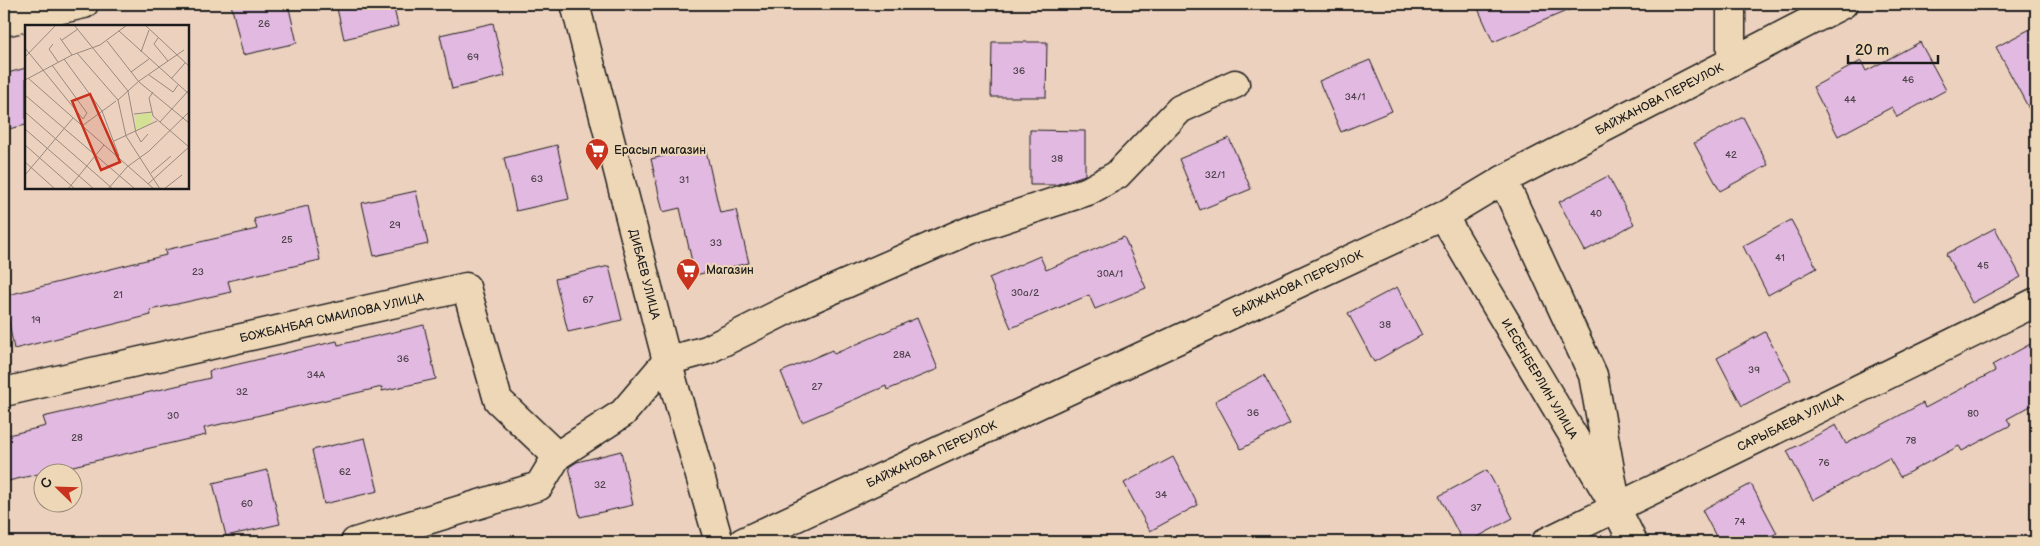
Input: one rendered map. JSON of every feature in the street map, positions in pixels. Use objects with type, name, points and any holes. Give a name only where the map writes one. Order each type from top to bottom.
[{"type":"street","points":[[4,22],[84,4]]},
{"type":"street","name":"ДИБАЕВ УЛИЦА","points":[[575,4],[667,361],[718,542]]},
{"type":"street","points":[[1731,4],[1732,61]]},
{"type":"street","name":"БАЙЖАНОВА ПЕРЕУЛОК","points":[[744,542],[1443,216],[1503,180],[1843,4]]},
{"type":"street","points":[[355,542],[539,486],[557,456],[623,413],[667,361],[707,350],[795,306],[961,234],[1088,191],[1117,175],[1180,109],[1235,84]]},
{"type":"street","points":[[1503,180],[1594,375],[1616,508]]},
{"type":"street","name":"И.ЕСЕНБЕРЛИН УЛИЦА","points":[[1443,216],[1616,508],[1634,542]]},
{"type":"street","name":"БОЖБАНБАЯ СМАИЛОВА УЛИЦА","points":[[4,392],[466,287],[498,400],[557,456]]},
{"type":"street","name":"САРЫБАЕВА УЛИЦА","points":[[1546,542],[2036,302]]},
{"type":"building","points":[[231,4],[288,4],[297,43],[243,55]]},
{"type":"building","points":[[336,4],[393,4],[398,26],[344,39]]},
{"type":"building","points":[[1476,4],[1583,4],[1493,42]]},
{"type":"building","points":[[493,23],[505,76],[452,89],[440,35]]},
{"type":"building","points":[[2036,26],[2036,122],[1996,47]]},
{"type":"building","points":[[992,42],[1047,42],[1046,97],[991,97]]},
{"type":"building","points":[[1920,42],[1946,90],[1897,117],[1892,107],[1838,136],[1813,87],[1861,61],[1866,71]]},
{"type":"building","points":[[1370,60],[1392,111],[1341,132],[1319,81]]},
{"type":"building","points":[[25,68],[25,125],[4,130],[4,74]]},
{"type":"building","points":[[1743,117],[1768,165],[1720,191],[1694,143]]},
{"type":"building","points":[[1030,130],[1085,131],[1085,175],[1055,185],[1030,185]]},
{"type":"building","points":[[1229,138],[1251,189],[1200,210],[1179,159]]},
{"type":"building","points":[[557,145],[569,199],[516,211],[504,158]]},
{"type":"building","points":[[705,146],[720,213],[736,210],[749,263],[695,275],[680,208],[663,212],[651,159]]},
{"type":"building","points":[[1608,176],[1634,224],[1585,251],[1559,202]]},
{"type":"building","points":[[416,191],[428,244],[374,256],[362,203]]},
{"type":"building","points":[[308,206],[320,260],[228,281],[231,292],[150,310],[151,315],[14,349],[4,296],[166,255],[165,250],[257,229],[254,219]]},
{"type":"building","points":[[1791,220],[1817,268],[1768,295],[1743,246]]},
{"type":"building","points":[[1995,228],[2021,277],[1972,303],[1946,254]]},
{"type":"building","points":[[1124,237],[1146,288],[1095,309],[1089,295],[1011,328],[989,278],[1040,256],[1046,270]]},
{"type":"building","points":[[609,266],[622,320],[568,332],[555,279]]},
{"type":"building","points":[[1397,287],[1422,335],[1374,362],[1348,313]]},
{"type":"building","points":[[917,318],[938,369],[887,390],[886,386],[802,422],[781,372],[832,350],[834,354]]},
{"type":"building","points":[[424,325],[436,379],[382,391],[382,387],[204,428],[206,435],[81,464],[32,464],[32,475],[4,482],[4,436],[46,426],[43,417],[210,378],[209,371],[337,341],[338,345]]},
{"type":"building","points":[[1765,332],[1791,380],[1742,406],[1717,358]]},
{"type":"building","points":[[2036,341],[2036,403],[2007,419],[2011,425],[1962,451],[1959,446],[1900,477],[1889,458],[1813,500],[1787,451],[1836,425],[1846,444],[1923,403],[1925,408],[1995,371],[1992,365]]},
{"type":"building","points":[[1264,375],[1290,423],[1241,449],[1215,401]]},
{"type":"building","points":[[365,438],[378,491],[324,504],[312,450]]},
{"type":"building","points":[[621,451],[633,505],[580,517],[569,467],[577,462]]},
{"type":"building","points":[[1173,457],[1198,505],[1150,531],[1124,483]]},
{"type":"building","points":[[267,470],[280,524],[226,536],[213,483]]},
{"type":"building","points":[[1487,470],[1513,518],[1468,542],[1463,542],[1439,496]]},
{"type":"building","points":[[1751,484],[1777,533],[1759,542],[1719,542],[1702,510]]},
{"type":"place","name":"Ерасыл магазин","points":[[597,171]]},
{"type":"place","name":"Магазин","points":[[688,291]]}]
